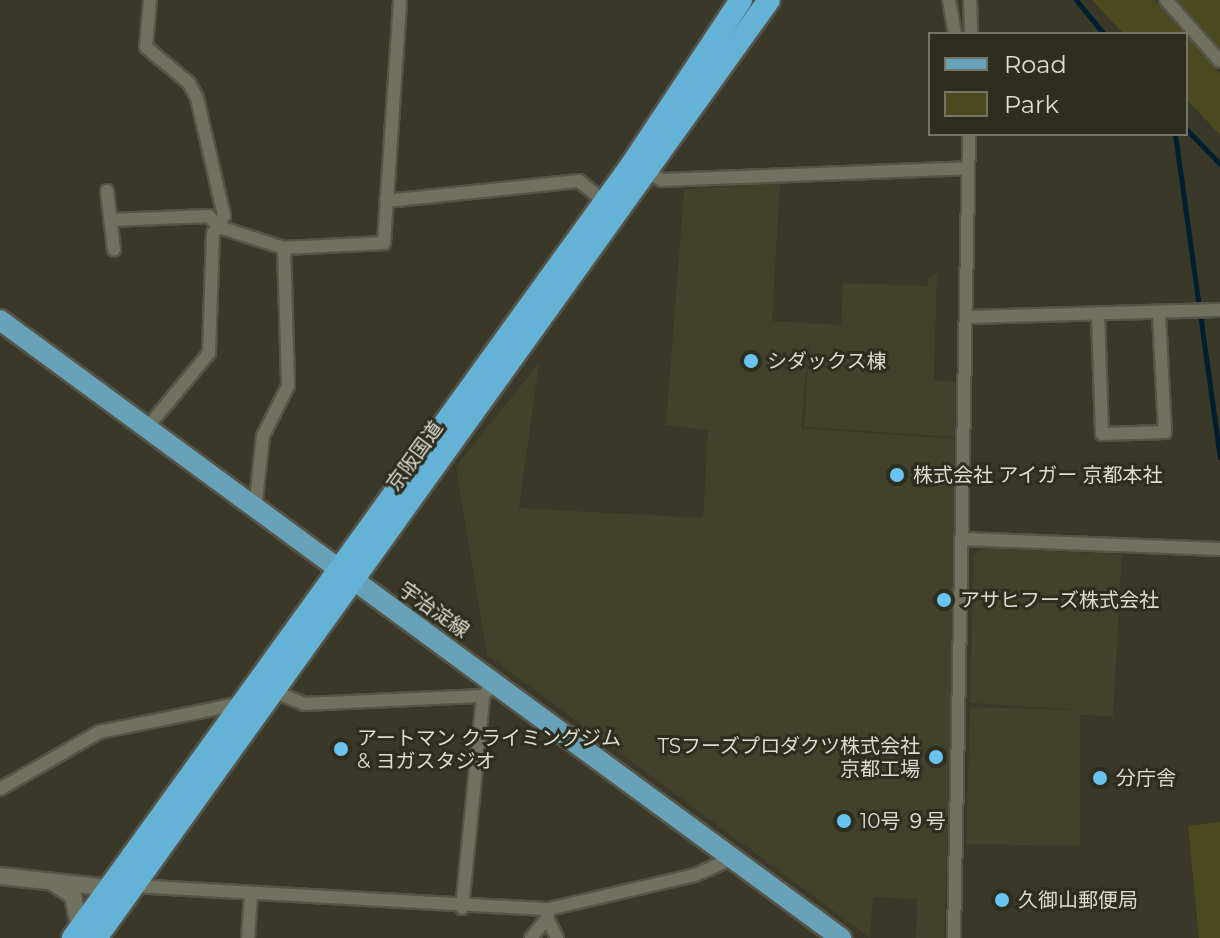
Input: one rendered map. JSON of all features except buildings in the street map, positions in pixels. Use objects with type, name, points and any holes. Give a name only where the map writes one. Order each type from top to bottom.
[{"type":"highway","name":"京阪国道","points":[[83,935],[275,692],[346,576],[741,0]]},
{"type":"highway","name":"京阪国道","points":[[122,887],[238,704],[346,576],[648,173],[769,0]]},
{"type":"main road","name":"宇治淀線","points":[[0,320],[346,576],[489,690],[841,938]]},
{"type":"street","points":[[147,428],[209,353],[213,234],[224,216],[197,98],[189,83],[146,47],[150,0]]},
{"type":"street","points":[[110,220],[209,216],[219,227],[284,248],[384,243],[400,0]]},
{"type":"street","points":[[949,0],[955,32]]},
{"type":"street","points":[[970,0],[971,32]]},
{"type":"street","points":[[1166,0],[1220,61]]},
{"type":"street","points":[[954,938],[969,136]]},
{"type":"street","points":[[648,173],[662,180],[968,168]]},
{"type":"street","points":[[386,201],[579,181],[604,201]]},
{"type":"street","points":[[107,191],[114,250]]},
{"type":"street","points":[[255,508],[263,436],[288,386],[284,248]]},
{"type":"street","points":[[966,317],[1220,310]]},
{"type":"street","points":[[1098,313],[1102,434],[1165,432],[1159,312]]},
{"type":"street","points":[[962,539],[1220,549]]},
{"type":"street","points":[[275,692],[304,704],[489,690],[462,908]]},
{"type":"street","points":[[0,789],[99,732],[238,704]]},
{"type":"street","points":[[0,876],[122,887],[548,914],[695,875],[731,859]]},
{"type":"street","points":[[53,882],[73,896],[83,935]]},
{"type":"street","points":[[248,938],[251,894]]},
{"type":"street","points":[[531,938],[548,914]]},
{"type":"street","points":[[548,914],[557,938]]},
{"type":"shaded area","points":[[780,183],[772,321],[841,325],[843,283],[928,286],[929,277],[937,274],[934,380],[958,382],[955,437],[804,427],[810,332],[801,428],[955,439],[955,640],[944,938],[916,938],[917,899],[873,897],[870,938],[487,655],[456,466],[539,363],[519,508],[703,518],[708,430],[666,425],[684,189]]},
{"type":"shaded area","points":[[983,548],[1122,554],[1113,716],[1080,715],[1080,846],[966,844],[970,707],[1081,710],[970,703],[974,555]]},
{"type":"green space","points":[[1092,0],[1154,0],[1182,32],[1122,32]]},
{"type":"green space","points":[[1178,0],[1220,0],[1220,48]]},
{"type":"green space","points":[[1188,38],[1220,73],[1220,135],[1188,101]]},
{"type":"green space","points":[[1220,822],[1220,938],[1199,938],[1188,826]]},
{"type":"waterway","points":[[1076,0],[1102,32]]},
{"type":"waterway","points":[[1188,131],[1220,164]]},
{"type":"waterway","points":[[1175,136],[1220,457]]},
{"type":"place","name":"シダックス棟","points":[[751,361]]},
{"type":"place","name":"株式会社 アイガー 京都本社","points":[[897,475]]},
{"type":"place","name":"アサヒフーズ株式会社","points":[[944,600]]},
{"type":"place","name":"アートマン クライミングジム & ヨガスタジオ","points":[[341,749]]},
{"type":"place","name":"TSフーズプロダクツ株式会社 京都工場","points":[[936,757]]},
{"type":"place","name":"分庁舎","points":[[1100,778]]},
{"type":"place","name":"10号 ９号","points":[[844,821]]},
{"type":"place","name":"久御山郵便局","points":[[1002,900]]}]
